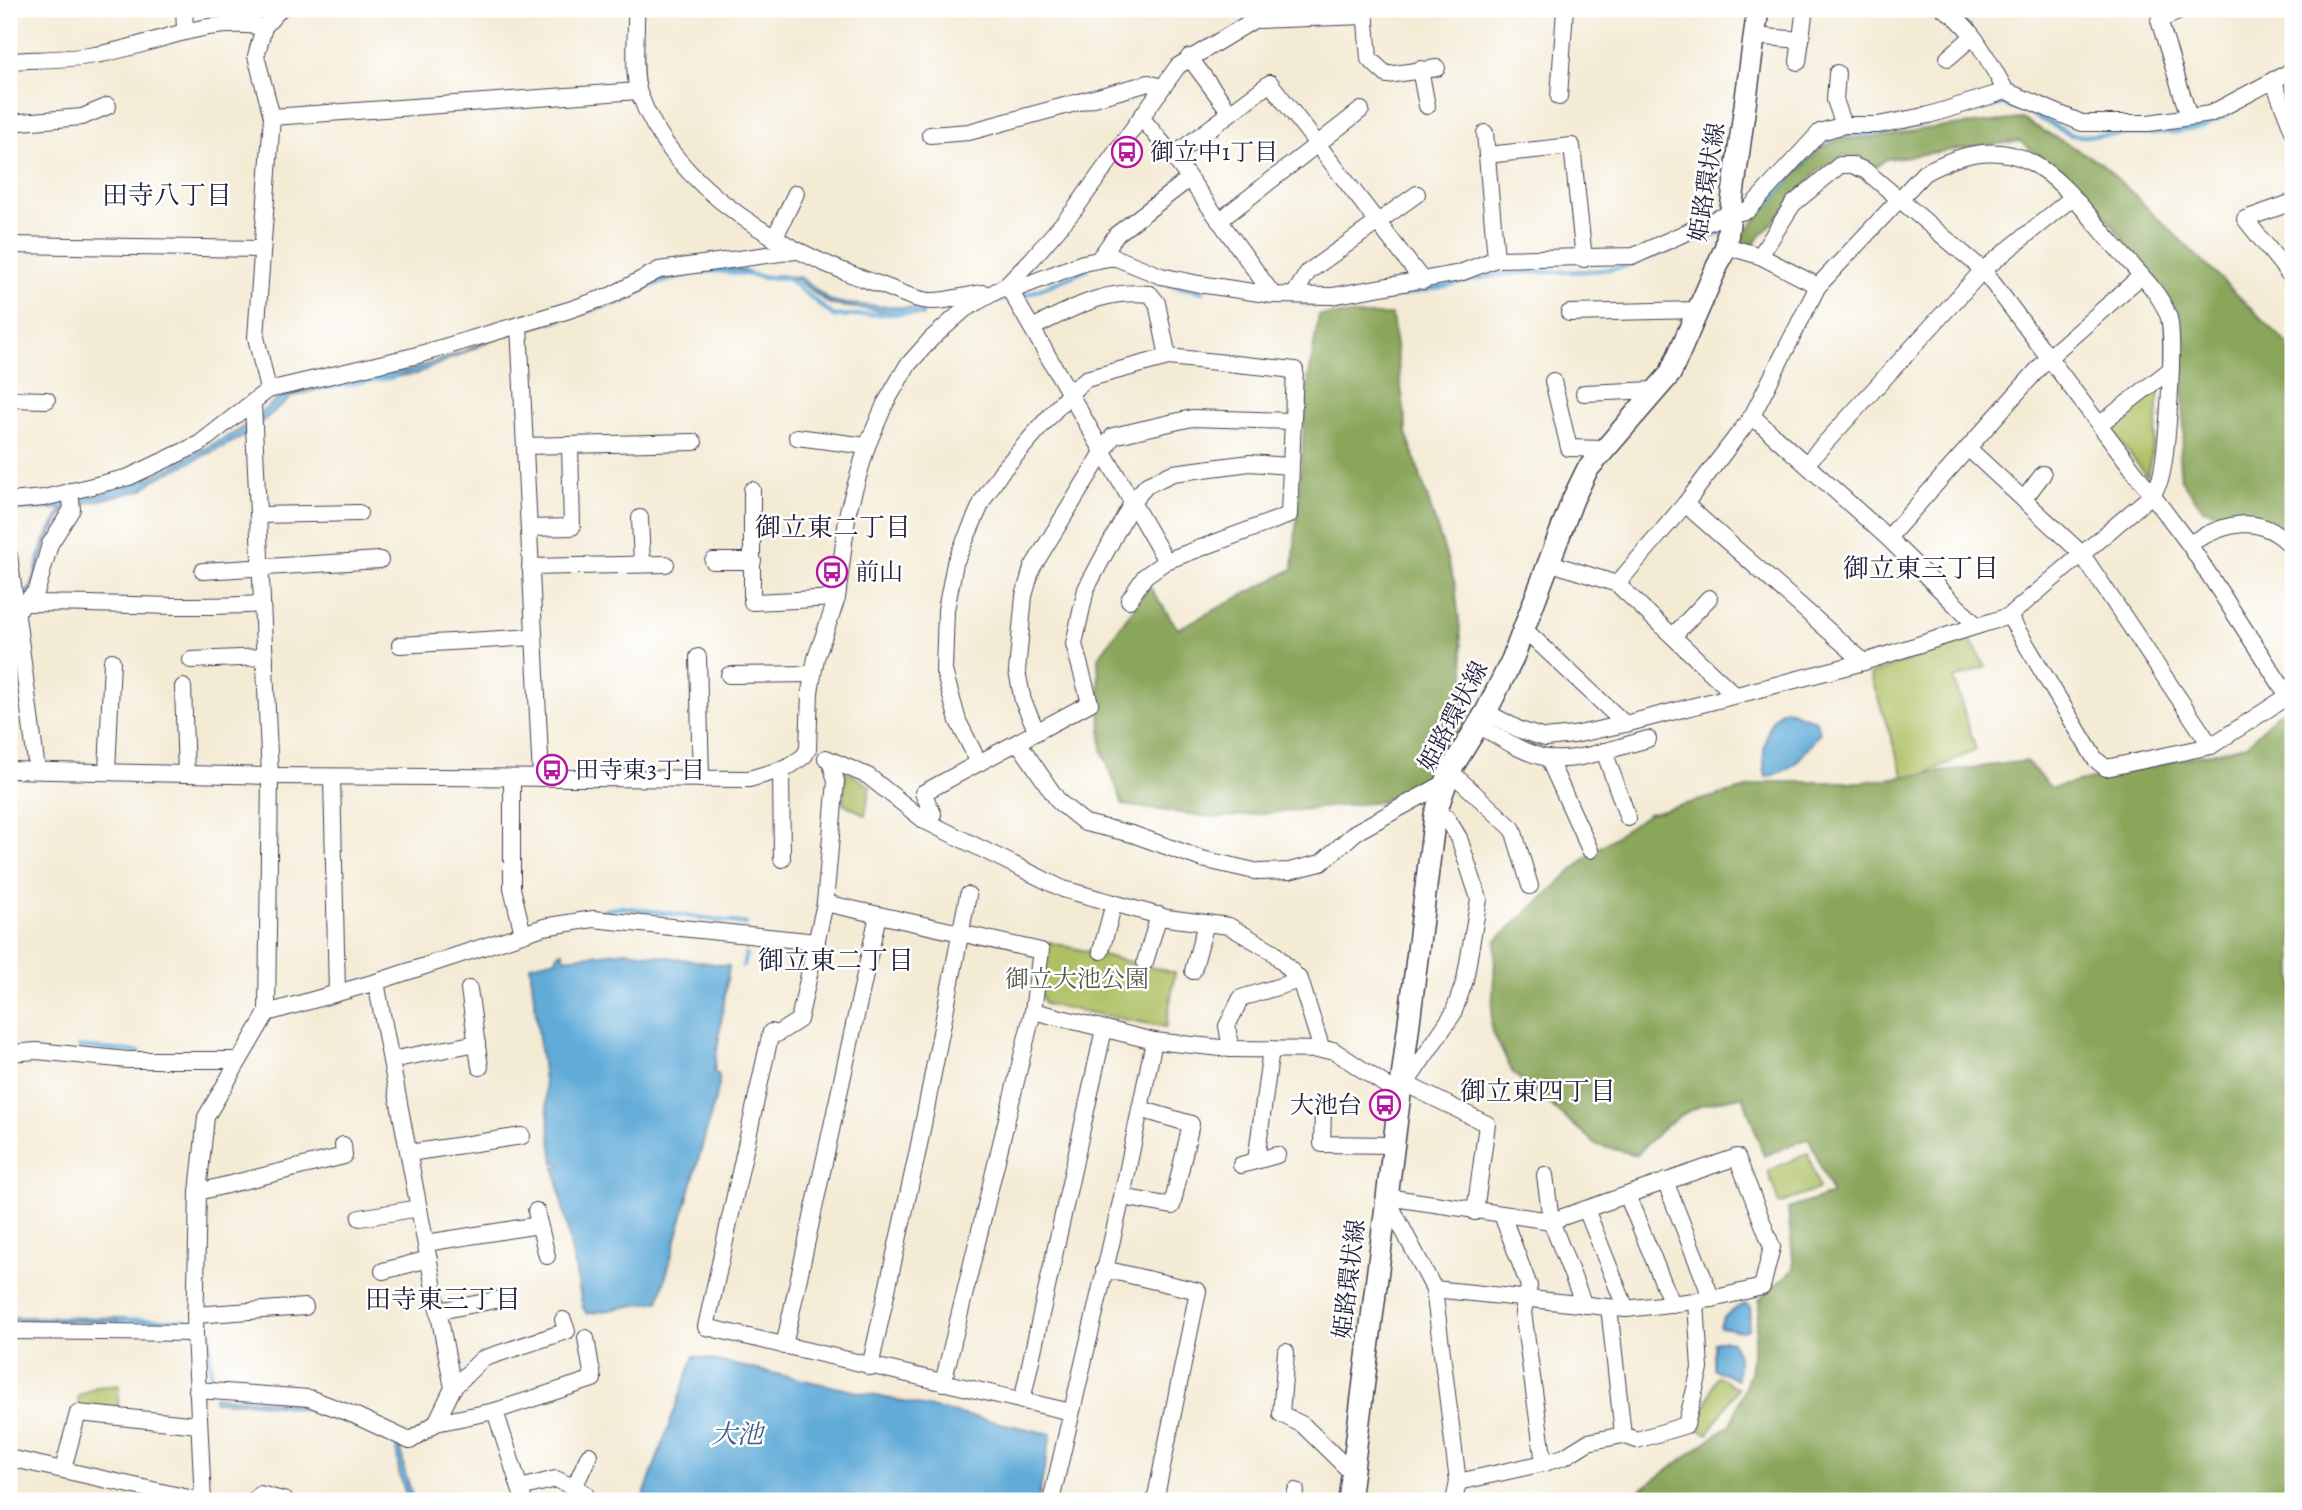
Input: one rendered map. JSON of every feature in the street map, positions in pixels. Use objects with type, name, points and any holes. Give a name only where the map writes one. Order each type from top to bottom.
[{"type":"main road","name":"姫路環状線","points":[[1349,1501],[1392,1145],[1403,1089],[1435,815],[1447,777],[1482,719],[1524,629],[1573,499],[1587,470],[1670,374],[1698,310],[1728,232],[1758,9]]},
{"type":"street","points":[[184,9],[185,30]]},
{"type":"street","points":[[268,390],[256,337],[272,117],[256,56],[264,27],[279,9]]},
{"type":"street","points":[[636,9],[638,91],[656,128],[679,159],[706,186],[760,231],[795,251],[861,278],[930,301],[1008,292],[1075,209],[1161,87],[1189,57],[1258,20],[1272,9]]},
{"type":"street","points":[[1559,97],[1565,9]]},
{"type":"street","points":[[1944,9],[1952,13],[1972,37],[2006,91],[2082,124],[2150,123],[2210,114],[2293,70]]},
{"type":"street","points":[[2185,9],[2159,20],[2189,117]]},
{"type":"street","points":[[1258,20],[1365,12],[1369,59],[1387,75],[1437,68]]},
{"type":"street","points":[[1798,62],[1804,15]]},
{"type":"street","points":[[9,61],[96,55],[185,30],[238,22],[264,27]]},
{"type":"street","points":[[1754,37],[1801,40]]},
{"type":"street","points":[[1948,58],[1972,37]]},
{"type":"street","points":[[1189,57],[1230,111]]},
{"type":"street","points":[[1420,69],[1427,106]]},
{"type":"street","points":[[1836,73],[1835,100],[1844,125]]},
{"type":"street","points":[[2273,80],[2293,131]]},
{"type":"street","points":[[930,135],[969,132],[1149,83],[1161,87]]},
{"type":"street","points":[[1173,156],[1270,83],[1423,281]]},
{"type":"street","points":[[272,117],[638,91]]},
{"type":"street","points":[[1728,232],[1820,132],[1844,125],[1878,125],[1929,115],[2006,91]]},
{"type":"street","points":[[9,123],[84,125],[108,106]]},
{"type":"street","points":[[1219,221],[1361,110]]},
{"type":"street","points":[[1141,117],[1173,156],[1273,295]]},
{"type":"street","points":[[1485,133],[1496,259]]},
{"type":"street","points":[[1487,155],[1572,146],[1584,259]]},
{"type":"street","points":[[1482,719],[1545,738],[1625,724],[1864,662],[2009,616],[2153,495],[2160,480],[2171,369],[2168,314],[2141,276],[2057,178],[2027,159],[2007,153],[1945,162],[1924,173],[1818,286],[1752,416],[1685,504],[1617,584]]},
{"type":"street","points":[[1760,257],[1793,204],[1840,165],[1852,165],[1866,171],[1983,270],[2189,544],[2290,694],[2211,746],[2106,768],[2095,759],[2009,616]]},
{"type":"street","points":[[1098,260],[1117,234],[1189,179]]},
{"type":"street","points":[[774,239],[796,193]]},
{"type":"street","points":[[1294,295],[1308,272],[1379,224],[1417,194]]},
{"type":"street","points":[[1806,464],[1983,270],[2073,197]]},
{"type":"street","points":[[2293,202],[2245,219],[2293,279]]},
{"type":"street","points":[[9,770],[332,777],[701,779],[750,779],[781,771],[797,762],[808,749],[813,674],[836,598],[842,537],[867,446],[894,387],[918,352],[965,309],[1098,260],[1114,257],[1161,276],[1273,295],[1332,296],[1460,273],[1496,259],[1634,256],[1718,218],[1728,232],[1760,257],[1818,286]]},
{"type":"street","points":[[9,245],[262,249]]},
{"type":"street","points":[[9,501],[70,491],[129,477],[199,444],[268,390],[520,331],[612,295],[659,270],[795,251]]},
{"type":"street","points":[[1888,538],[2048,358],[2141,276]]},
{"type":"street","points":[[1032,328],[1097,297],[1126,291],[1150,294],[1157,303],[1168,357]]},
{"type":"street","points":[[1008,292],[1032,328],[1166,561]]},
{"type":"street","points":[[1569,313],[1698,310]]},
{"type":"street","points":[[520,331],[541,778]]},
{"type":"street","points":[[979,763],[958,721],[944,671],[946,610],[955,563],[983,500],[1001,472],[1070,393],[1086,379],[1168,357],[1295,370],[1289,515],[1166,561],[1145,576],[1129,600]]},
{"type":"street","points":[[2100,424],[2171,369]]},
{"type":"street","points":[[1553,381],[1569,448],[1603,449]]},
{"type":"street","points":[[1584,393],[1655,390]]},
{"type":"street","points":[[9,399],[47,400]]},
{"type":"street","points":[[9,1458],[203,1501],[195,1315],[198,1192],[206,1117],[267,1013],[270,776],[253,404]]},
{"type":"street","points":[[1752,416],[1888,538],[1977,626]]},
{"type":"street","points":[[1037,732],[1023,701],[1017,671],[1024,596],[1032,568],[1114,436],[1192,418],[1292,421]]},
{"type":"street","points":[[797,437],[867,446]]},
{"type":"street","points":[[525,446],[694,442]]},
{"type":"street","points":[[529,528],[572,527],[570,445]]},
{"type":"street","points":[[1969,449],[2081,554],[2211,746]]},
{"type":"street","points":[[925,821],[933,814],[923,793],[1090,703],[1074,644],[1086,589],[1133,501],[1147,485],[1173,473],[1250,463],[1289,466]]},
{"type":"street","points":[[2024,499],[2043,474]]},
{"type":"street","points":[[752,490],[752,602],[836,598]]},
{"type":"street","points":[[17,608],[37,590],[50,544],[72,509],[70,491]]},
{"type":"street","points":[[1685,504],[1864,662]]},
{"type":"street","points":[[258,515],[359,513]]},
{"type":"street","points":[[640,518],[642,564]]},
{"type":"street","points":[[2189,544],[2216,527],[2239,523],[2281,535],[2293,548]]},
{"type":"street","points":[[9,555],[37,770]]},
{"type":"street","points":[[203,571],[380,560]]},
{"type":"street","points":[[713,561],[753,561]]},
{"type":"street","points":[[1550,563],[1617,584],[1735,695]]},
{"type":"street","points":[[530,566],[666,564]]},
{"type":"street","points":[[1673,636],[1709,598]]},
{"type":"street","points":[[17,608],[166,604],[191,608],[262,604]]},
{"type":"street","points":[[1524,629],[1625,724]]},
{"type":"street","points":[[400,645],[534,637]]},
{"type":"street","points":[[191,660],[265,657]]},
{"type":"street","points":[[698,657],[701,779]]},
{"type":"street","points":[[107,772],[112,661]]},
{"type":"street","points":[[729,675],[813,674]]},
{"type":"street","points":[[186,774],[187,696]]},
{"type":"street","points":[[1482,719],[1521,748],[1548,758],[1604,751],[1648,739]]},
{"type":"street","points":[[1018,742],[1059,802],[1085,823],[1132,834],[1202,859],[1259,872],[1289,871],[1321,863],[1356,832],[1447,777],[1513,829],[1530,886]]},
{"type":"street","points":[[808,749],[868,776],[925,821],[1063,889],[1159,915],[1229,926],[1272,951],[1300,980],[1322,1050]]},
{"type":"street","points":[[1604,751],[1628,818]]},
{"type":"street","points":[[1548,758],[1590,850]]},
{"type":"street","points":[[830,760],[836,781],[825,903],[817,942],[799,1020],[777,1034],[771,1032],[706,1327],[1071,1412]]},
{"type":"street","points":[[781,771],[782,859]]},
{"type":"street","points":[[332,777],[337,993]]},
{"type":"street","points":[[512,778],[512,888],[523,934]]},
{"type":"street","points":[[1403,1089],[1453,1014],[1465,980],[1479,899],[1459,838],[1447,818],[1435,815]]},
{"type":"street","points":[[870,1367],[918,1150],[968,895]]},
{"type":"street","points":[[825,903],[1041,950],[1033,1011],[943,1383]]},
{"type":"street","points":[[1101,951],[1114,903]]},
{"type":"street","points":[[784,1346],[878,915]]},
{"type":"street","points":[[1145,962],[1159,915]]},
{"type":"street","points":[[267,1013],[376,982],[523,934],[593,919],[817,942]]},
{"type":"street","points":[[1194,971],[1206,923]]},
{"type":"street","points":[[1231,1049],[1227,1026],[1241,998],[1300,980]]},
{"type":"street","points":[[376,982],[453,1388]]},
{"type":"street","points":[[468,989],[480,1067]]},
{"type":"street","points":[[1033,1011],[1154,1041],[1231,1049],[1334,1050],[1403,1089],[1487,1124],[1475,1212]]},
{"type":"street","points":[[1022,1401],[1104,1028]]},
{"type":"street","points":[[1051,1501],[1122,1197],[1154,1041]]},
{"type":"street","points":[[391,1060],[477,1043]]},
{"type":"street","points":[[1270,1049],[1248,1163],[1277,1155]]},
{"type":"street","points":[[9,1053],[37,1051],[128,1060],[238,1060]]},
{"type":"street","points":[[1122,1197],[1172,1206],[1191,1124],[1140,1110]]},
{"type":"street","points":[[1323,1112],[1322,1144],[1392,1145]]},
{"type":"street","points":[[409,1153],[522,1136]]},
{"type":"street","points":[[198,1192],[290,1162],[344,1156],[342,1145]]},
{"type":"street","points":[[1386,1197],[1551,1221],[1737,1157],[1772,1247],[1762,1287],[1672,1304],[1609,1307],[1434,1289]]},
{"type":"street","points":[[1545,1175],[1551,1221],[1584,1305]]},
{"type":"street","points":[[1458,1482],[1564,1457],[1588,1442],[1623,1435],[1637,1440],[1686,1425],[1700,1369],[1704,1300],[1665,1181]]},
{"type":"street","points":[[1627,1195],[1672,1304]]},
{"type":"street","points":[[1386,1197],[1434,1289],[1458,1482],[1454,1501]]},
{"type":"street","points":[[360,1217],[419,1208]]},
{"type":"street","points":[[1587,1209],[1626,1308]]},
{"type":"street","points":[[1503,1215],[1529,1286],[1528,1300],[1523,1312],[1544,1463]]},
{"type":"street","points":[[426,1243],[537,1218],[547,1256]]},
{"type":"street","points":[[383,1271],[429,1259]]},
{"type":"street","points":[[1104,1269],[1198,1291],[1155,1501]]},
{"type":"street","points":[[439,1311],[501,1299]]},
{"type":"street","points":[[195,1315],[305,1307]]},
{"type":"street","points":[[1609,1307],[1623,1435]]},
{"type":"street","points":[[436,1423],[453,1388],[482,1359],[567,1331],[563,1320]]},
{"type":"street","points":[[9,1331],[195,1333]]},
{"type":"street","points":[[197,1390],[309,1398],[410,1441],[436,1423],[495,1411],[593,1379],[586,1338]]},
{"type":"street","points":[[1286,1352],[1281,1414],[1303,1425],[1352,1473]]},
{"type":"street","points":[[495,1411],[522,1495],[556,1479],[579,1491],[590,1455]]},
{"type":"street","points":[[63,1469],[78,1413],[199,1424]]},
{"type":"street","points":[[254,1501],[260,1494],[286,1501]]},
{"type":"green space","points":[[2022,119],[2100,162],[2287,343],[2293,358],[2293,535],[2290,531],[2203,509],[2181,480],[2179,457],[2184,436],[2182,318],[2089,194],[2020,141],[1887,159],[1874,168],[1844,155],[1817,172],[1751,247],[1739,239],[1820,148],[1840,139],[1889,136],[1923,129]]},
{"type":"green space","points":[[1319,315],[1392,315],[1407,434],[1455,584],[1469,712],[1449,767],[1380,802],[1218,818],[1123,805],[1102,750],[1098,658],[1149,586],[1178,629],[1293,569],[1307,388]]},
{"type":"green space","points":[[2159,388],[2157,426],[2147,476],[2108,427]]},
{"type":"green space","points":[[1970,639],[1986,667],[1954,679],[1976,750],[1906,783],[1870,674]]},
{"type":"green space","points":[[2293,706],[2293,1501],[1625,1501],[1731,1424],[1750,1372],[1760,1299],[1794,1269],[1788,1209],[1832,1194],[1809,1138],[1764,1156],[1743,1096],[1710,1103],[1684,1114],[1660,1131],[1637,1155],[1597,1145],[1513,1073],[1491,1029],[1496,941],[1589,855],[1648,814],[1769,782],[1862,782],[2026,761],[2051,788],[2247,745],[2277,713]]},
{"type":"green space","points":[[846,771],[870,786],[865,815],[843,803]]},
{"type":"green space","name":"御立大池公園","points":[[1049,942],[1175,973],[1166,1027],[1045,1004],[1040,992]]},
{"type":"green space","points":[[1808,1153],[1819,1189],[1779,1204],[1768,1171]]},
{"type":"green space","points":[[1717,1376],[1738,1388],[1708,1434],[1697,1429]]},
{"type":"green space","points":[[119,1385],[118,1410],[78,1406],[78,1396],[96,1387]]},
{"type":"water","points":[[727,265],[762,277],[780,275],[801,278],[829,300],[846,304],[923,309],[923,316],[831,305],[795,279],[765,279],[725,268],[689,271],[662,280],[627,301],[497,338],[416,374],[337,384],[292,397],[243,437],[156,479],[142,490],[66,508],[47,542],[34,588],[26,600],[22,598],[32,585],[42,546],[62,509],[9,511],[9,507],[54,504],[132,487],[238,431],[284,394],[364,374],[408,371],[465,351],[496,335],[627,295],[656,279],[688,269]]},
{"type":"water","points":[[1785,709],[1815,720],[1820,732],[1792,766],[1766,777],[1764,749],[1768,729],[1772,721]]},
{"type":"water","points":[[627,951],[729,966],[714,1072],[719,1075],[719,1085],[659,1301],[587,1314],[583,1308],[555,1168],[561,1166],[561,1163],[554,1163],[530,965],[557,959],[557,954],[563,952],[564,958]]},
{"type":"water","points":[[1747,1304],[1751,1307],[1748,1329],[1741,1331],[1720,1327],[1730,1312]]},
{"type":"water","points":[[9,1317],[125,1318],[124,1322],[9,1321]]},
{"type":"water","points":[[1732,1341],[1738,1356],[1737,1380],[1714,1369],[1714,1343]]},
{"type":"water","name":"大池","points":[[694,1356],[1051,1434],[1038,1501],[642,1501]]},
{"type":"water","points":[[214,1396],[320,1405],[401,1445],[404,1469],[414,1501],[408,1501],[399,1473],[396,1444],[351,1424],[308,1411],[263,1404],[214,1401]]},
{"type":"waterway","points":[[1817,146],[1837,135],[1887,132],[2002,104],[2026,111],[2071,135],[2082,136],[2176,132],[2203,127],[2249,102]]},
{"type":"waterway","points":[[1736,227],[1766,206],[1811,153]]},
{"type":"waterway","points":[[1647,258],[1721,233]]},
{"type":"waterway","points":[[1302,303],[1351,303],[1400,296],[1497,275],[1604,270],[1636,263]]},
{"type":"waterway","points":[[997,301],[1028,294],[1087,270]]},
{"type":"waterway","points":[[652,286],[710,271],[787,278],[834,316],[910,313]]},
{"type":"waterway","points":[[1170,285],[1203,292]]},
{"type":"waterway","points":[[323,388],[394,377]]},
{"type":"waterway","points":[[112,491],[143,480]]},
{"type":"waterway","points":[[595,912],[622,907],[746,924]]},
{"type":"waterway","points":[[743,966],[746,954]]},
{"type":"waterway","points":[[79,1047],[140,1052]]},
{"type":"waterway","points":[[121,1320],[187,1320]]},
{"type":"waterway","points":[[210,1331],[211,1383]]},
{"type":"place","name":"御立中1丁目","points":[[1127,152]]},
{"type":"place","name":"前山","points":[[832,572]]},
{"type":"place","name":"田寺東3丁目","points":[[552,770]]},
{"type":"place","name":"大池台","points":[[1385,1105]]},
{"type":"district","name":"田寺八丁目","points":[[167,195]]},
{"type":"district","name":"御立東二丁目","points":[[833,527]]},
{"type":"district","name":"御立東三丁目","points":[[1921,568]]},
{"type":"district","name":"御立東二丁目","points":[[836,960]]},
{"type":"district","name":"御立東四丁目","points":[[1538,1091]]},
{"type":"district","name":"田寺東三丁目","points":[[443,1299]]}]
